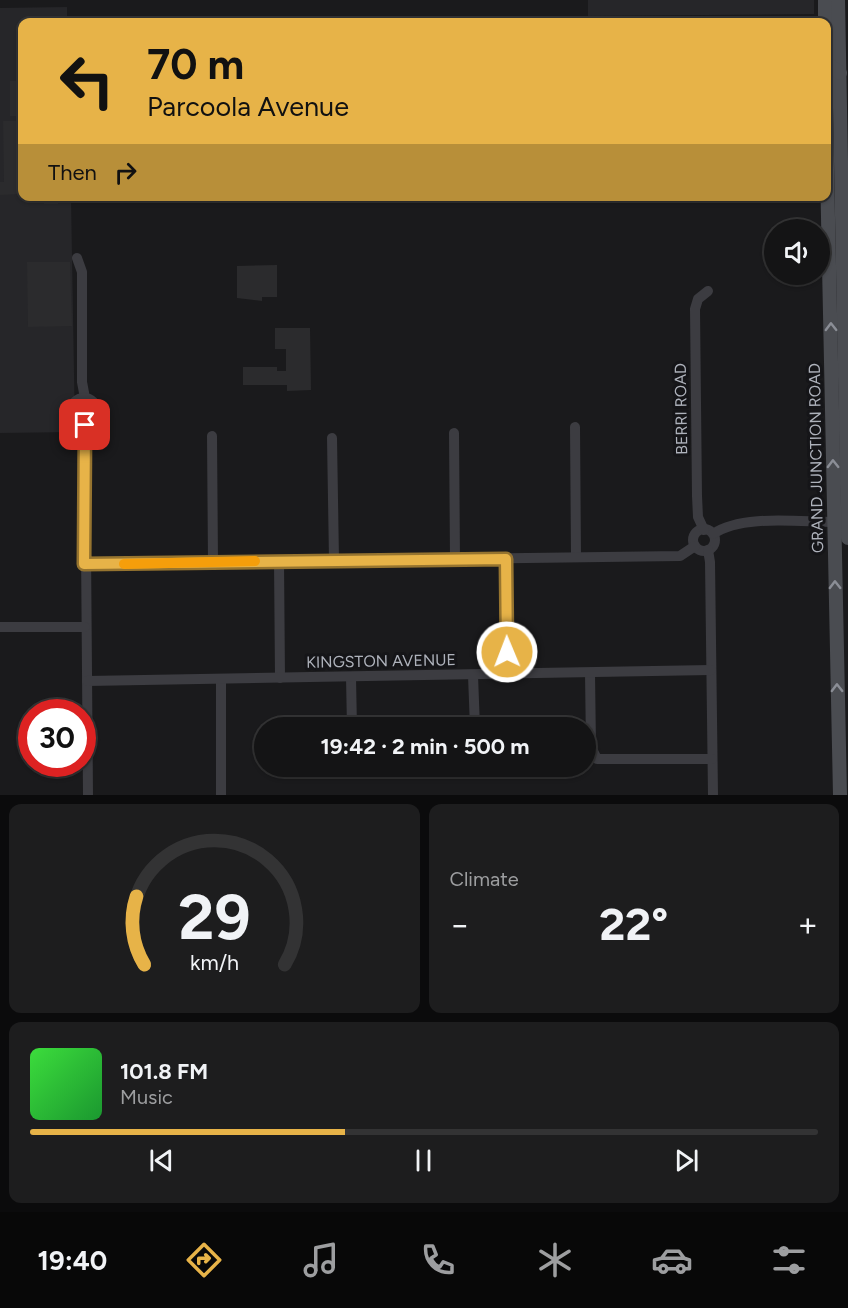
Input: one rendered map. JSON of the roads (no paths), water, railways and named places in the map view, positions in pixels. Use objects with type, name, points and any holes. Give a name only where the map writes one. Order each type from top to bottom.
[{"type":"main road","points":[[825,0],[825,18]]},
{"type":"main road","points":[[831,23],[836,0]]},
{"type":"main road","name":"GRAND JUNCTION ROAD","points":[[835,220],[840,99],[836,0]]},
{"type":"main road","points":[[831,66],[840,72]]},
{"type":"main road","points":[[831,113],[840,99]]},
{"type":"main road","name":"GRAND JUNCTION ROAD","points":[[831,176],[842,385],[844,768],[840,795]]},
{"type":"main road","name":"GRAND JUNCTION ROAD","points":[[841,522],[848,538]]},
{"type":"street","points":[[77,258],[82,272],[82,382],[85,398]]},
{"type":"street","name":"BERRI ROAD","points":[[708,291],[698,299],[694,309],[698,517],[708,532]]},
{"type":"street","points":[[85,398],[93,402],[97,413],[93,421],[85,425],[74,420],[71,410],[75,402],[85,398]]},
{"type":"street","points":[[85,425],[84,564],[88,795]]},
{"type":"street","points":[[575,427],[576,557]]},
{"type":"street","points":[[454,433],[455,559]]},
{"type":"street","points":[[212,436],[213,562]]},
{"type":"street","points":[[332,438],[334,560]]},
{"type":"street","points":[[708,550],[700,550],[695,546],[694,537],[725,526],[744,523],[841,522]]},
{"type":"street","points":[[708,532],[715,541],[708,550],[713,795]]},
{"type":"street","points":[[84,564],[680,556],[695,546]]},
{"type":"street","points":[[506,559],[507,675]]},
{"type":"street","points":[[279,561],[280,678]]},
{"type":"street","points":[[0,627],[86,627]]},
{"type":"street","name":"KINGSTON AVENUE","points":[[87,681],[711,670]]},
{"type":"street","points":[[590,673],[591,747],[597,759],[712,759]]},
{"type":"street","points":[[473,675],[475,717]]},
{"type":"street","points":[[351,677],[352,717]]},
{"type":"street","points":[[221,679],[221,795]]}]
